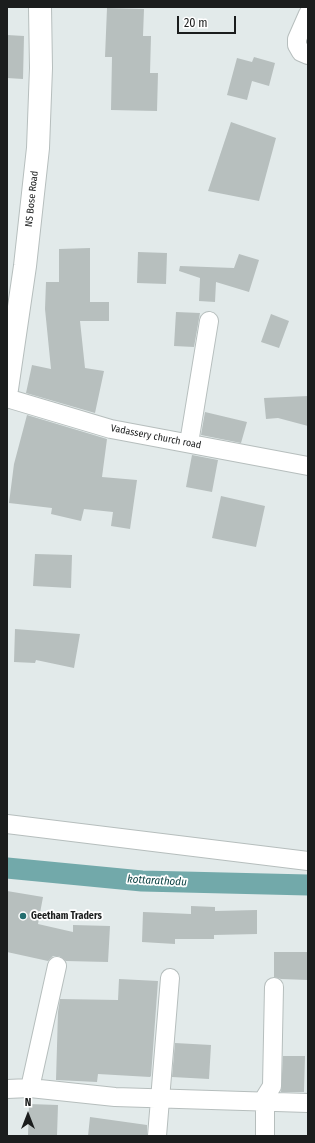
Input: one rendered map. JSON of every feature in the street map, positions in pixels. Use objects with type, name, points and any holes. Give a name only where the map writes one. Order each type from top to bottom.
[{"type":"main road","name":"NS Bose Road","points":[[7,389],[25,266],[38,148],[41,68],[40,7]]},
{"type":"street","points":[[308,14],[297,45],[300,52],[308,55]]},
{"type":"street","points":[[189,443],[209,321]]},
{"type":"street","name":"Vadassery church road","points":[[7,398],[111,429],[308,466]]},
{"type":"street","points":[[7,824],[308,861]]},
{"type":"street","points":[[30,1088],[57,966]]},
{"type":"street","points":[[157,1136],[170,978]]},
{"type":"street","points":[[264,1136],[264,1103],[272,1086],[274,987]]},
{"type":"street","points":[[7,1089],[30,1088],[115,1097],[160,1097],[264,1103],[308,1103]]},
{"type":"building","points":[[107,8],[144,9],[143,36],[151,36],[150,73],[158,73],[157,111],[111,110],[112,57],[105,57]]},
{"type":"building","points":[[7,35],[24,36],[23,79],[7,78]]},
{"type":"building","points":[[254,57],[275,63],[269,86],[252,81],[247,100],[227,95],[237,58],[252,62]]},
{"type":"building","points":[[231,122],[276,138],[259,201],[208,191]]},
{"type":"building","points":[[90,248],[90,302],[109,302],[109,321],[80,321],[85,368],[104,371],[95,413],[26,393],[32,365],[51,369],[45,309],[46,282],[59,282],[59,249]]},
{"type":"building","points":[[138,252],[167,253],[166,284],[137,283]]},
{"type":"building","points":[[239,254],[259,260],[249,292],[216,282],[215,302],[199,301],[200,278],[179,271],[180,266],[234,268]]},
{"type":"building","points":[[176,312],[200,313],[194,347],[174,346]]},
{"type":"building","points":[[271,314],[289,321],[279,348],[261,342]]},
{"type":"building","points":[[308,396],[308,426],[278,418],[266,419],[264,398]]},
{"type":"building","points":[[205,412],[247,422],[241,443],[201,435]]},
{"type":"building","points":[[27,415],[107,439],[102,477],[137,480],[130,529],[111,526],[113,512],[84,509],[81,521],[51,514],[52,508],[9,503],[14,464]]},
{"type":"building","points":[[192,455],[218,460],[212,492],[186,487]]},
{"type":"building","points":[[221,496],[265,506],[256,547],[212,538]]},
{"type":"building","points":[[35,554],[72,555],[71,588],[33,586]]},
{"type":"building","points":[[15,629],[80,634],[74,668],[36,660],[35,663],[14,662]]},
{"type":"building","points":[[7,891],[43,897],[38,924],[73,932],[73,925],[110,926],[108,962],[66,961],[59,956],[53,956],[48,961],[7,952]]},
{"type":"building","points":[[191,906],[215,907],[215,911],[257,910],[257,934],[214,935],[214,939],[175,939],[175,944],[142,942],[143,912],[191,914]]},
{"type":"building","points":[[274,952],[308,952],[308,980],[281,979],[274,977]]},
{"type":"building","points":[[119,979],[158,981],[151,1076],[98,1074],[97,1082],[56,1080],[58,1012],[60,999],[118,1000]]},
{"type":"building","points":[[175,1043],[211,1045],[209,1079],[172,1077]]},
{"type":"building","points":[[283,1056],[305,1056],[304,1092],[281,1092]]},
{"type":"building","points":[[29,1104],[58,1105],[57,1136],[28,1136]]},
{"type":"building","points":[[90,1117],[147,1125],[147,1136],[88,1136]]},
{"type":"waterway","name":"kottarathodu","points":[[7,868],[142,881],[308,885]]},
{"type":"place","name":"Geetham Traders","points":[[23,916]]}]
